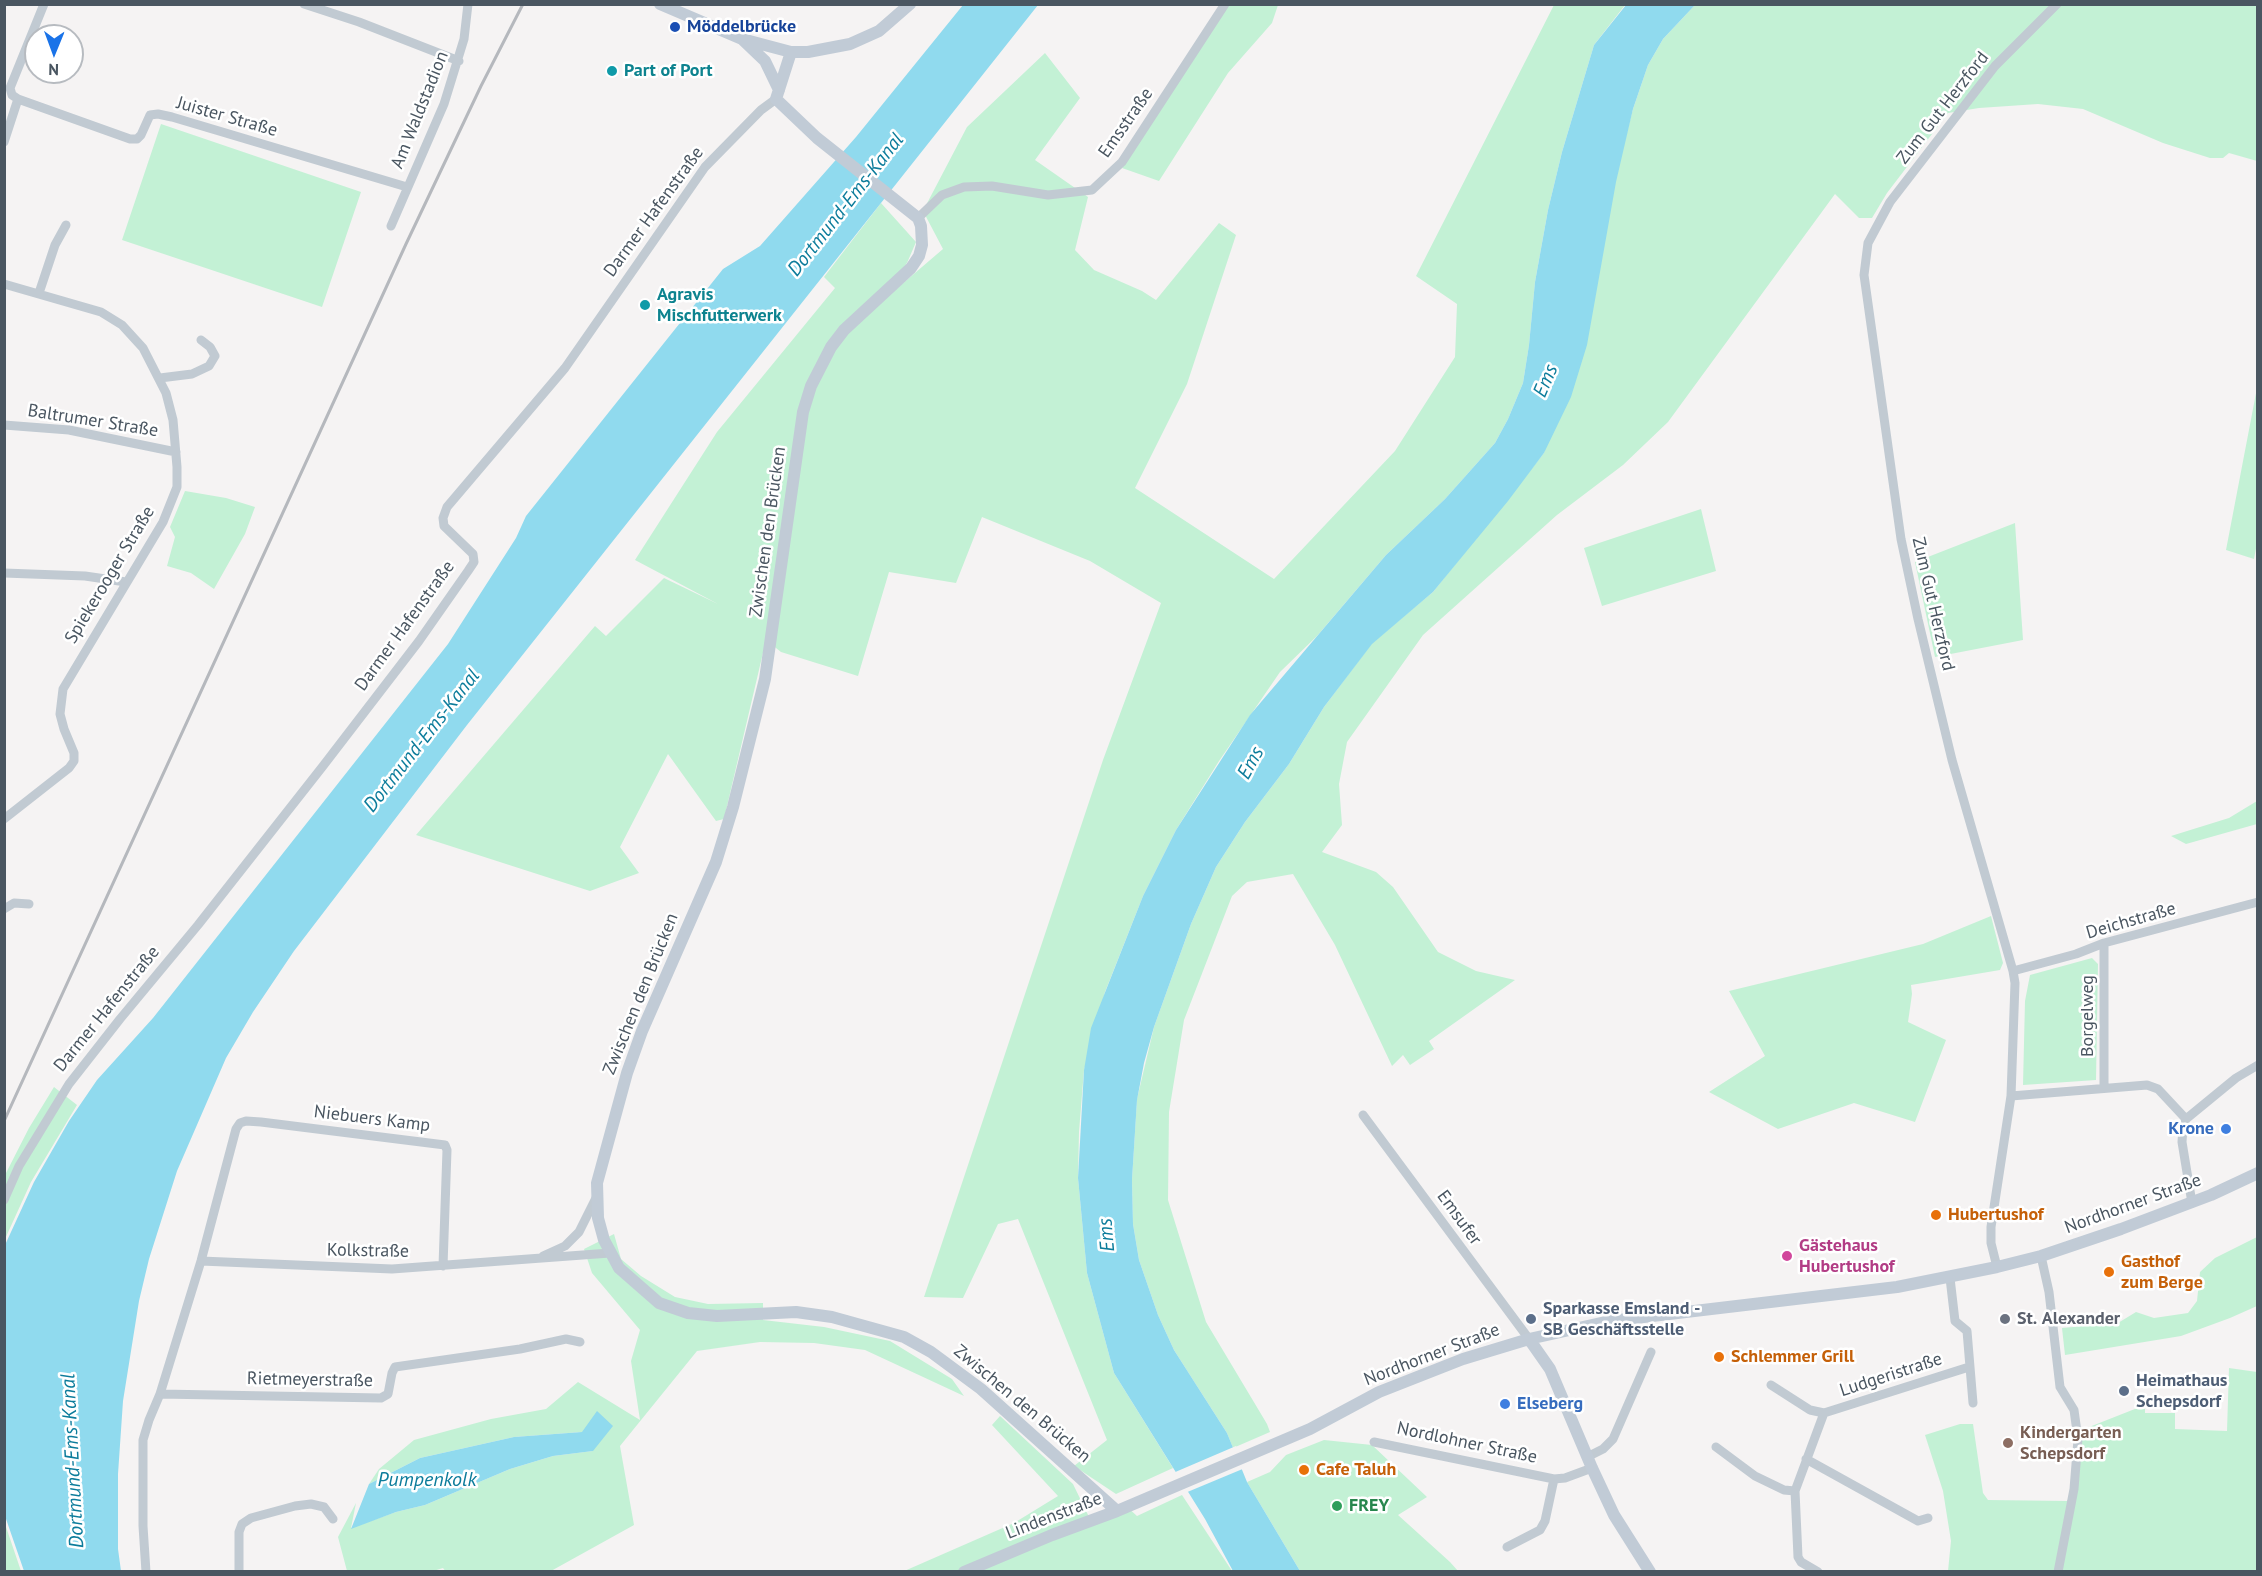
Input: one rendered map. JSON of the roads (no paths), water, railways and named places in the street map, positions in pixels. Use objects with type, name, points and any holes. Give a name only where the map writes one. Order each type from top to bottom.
[{"type":"street","points":[[4,142],[18,99],[12,95],[10,88],[44,4]]},
{"type":"street","points":[[304,4],[359,22],[459,61]]},
{"type":"street","name":"Am Waldstadion","points":[[391,226],[444,104],[459,61],[465,39],[468,4]]},
{"type":"street","points":[[660,4],[742,39],[792,52],[808,52],[850,44],[879,31],[910,4]]},
{"type":"street","name":"Emsstraße","points":[[918,218],[942,195],[964,187],[992,186],[1048,195],[1092,190],[1122,162],[1225,4]]},
{"type":"street","name":"Zum Gut Herzford","points":[[1997,1267],[1991,1243],[1991,1227],[2011,1096],[2015,982],[1952,760],[1918,619],[1901,539],[1864,275],[1868,243],[1890,202],[1995,66],[2057,4]]},
{"type":"street","points":[[742,39],[765,61],[778,95],[817,138],[918,218]]},
{"type":"street","points":[[778,95],[792,52]]},
{"type":"street","name":"Darmer Hafenstraße","points":[[4,1200],[19,1166],[69,1084],[330,758],[419,641],[474,562],[473,554],[444,526],[443,518],[447,507],[565,368],[705,167],[760,110],[778,95]]},
{"type":"street","name":"Juister Straße","points":[[18,99],[130,139],[137,139],[141,135],[150,115],[172,117],[407,187]]},
{"type":"street","name":"Zwischen den Brücken","points":[[918,218],[922,234],[919,256],[911,268],[844,330],[826,355],[811,386],[803,412],[765,679],[733,807],[716,862],[642,1031],[627,1073],[597,1183],[598,1218],[603,1240],[619,1268],[659,1303],[688,1313],[717,1316],[796,1312],[832,1317],[904,1337],[954,1367],[1117,1511]]},
{"type":"street","points":[[39,293],[55,245],[66,225]]},
{"type":"street","name":"Spiekerooger Straße","points":[[4,284],[101,312],[122,325],[143,348],[160,378],[173,420],[177,487],[164,522],[63,689],[60,714],[74,753],[74,761],[69,768],[4,819]]},
{"type":"street","points":[[160,378],[192,374],[209,366],[215,356],[210,347],[201,340]]},
{"type":"street","name":"Baltrumer Straße","points":[[4,425],[69,430],[176,452]]},
{"type":"street","points":[[4,573],[85,576],[126,582]]},
{"type":"street","name":"Deichstraße","points":[[2013,971],[2076,954],[2104,943],[2258,902]]},
{"type":"street","points":[[4,909],[14,903],[29,904]]},
{"type":"street","name":"Borgelweg","points":[[2104,943],[2104,1088]]},
{"type":"street","points":[[2192,1203],[2182,1142],[2182,1127],[2186,1119],[2236,1078],[2258,1065]]},
{"type":"street","points":[[2011,1096],[2147,1084],[2158,1089],[2186,1119]]},
{"type":"street","name":"Emsufer","points":[[1363,1115],[1529,1339]]},
{"type":"street","name":"Niebuers Kamp","points":[[201,1261],[236,1129],[240,1123],[246,1121],[445,1145],[447,1150],[443,1266]]},
{"type":"street","name":"Nordhorner Straße","points":[[1156,1494],[1310,1428],[1378,1392],[1462,1359],[1529,1339],[1610,1321],[1840,1294],[1950,1278],[2041,1256],[2192,1203],[2258,1173]]},
{"type":"street","name":"Kolkstraße","points":[[535,1260],[565,1246],[579,1232],[597,1196]]},
{"type":"street","name":"Kolkstraße","points":[[201,1261],[392,1269],[610,1253]]},
{"type":"street","points":[[2041,1256],[2049,1292],[2060,1387],[2074,1410],[2078,1439],[2074,1489],[2058,1572]]},
{"type":"street","points":[[146,1572],[142,1526],[143,1440],[148,1420],[160,1394],[201,1261]]},
{"type":"street","name":"Ludgeristraße","points":[[1950,1278],[1955,1321],[1967,1331],[1973,1402]]},
{"type":"street","name":"Rietmeyerstraße","points":[[160,1394],[381,1398],[388,1394],[395,1367],[520,1349],[567,1339],[580,1342]]},
{"type":"street","points":[[1529,1339],[1550,1369],[1589,1462],[1617,1520],[1650,1572]]},
{"type":"street","name":"Nordlohner Straße","points":[[1374,1442],[1554,1479],[1565,1478],[1589,1462],[1613,1439],[1651,1352]]},
{"type":"street","name":"Ludgeristraße","points":[[1771,1385],[1810,1410],[1824,1413],[1969,1367]]},
{"type":"street","name":"Ludgeristraße","points":[[1818,1572],[1801,1562],[1798,1557],[1795,1491],[1824,1413]]},
{"type":"street","points":[[1716,1447],[1755,1476],[1784,1490],[1795,1491]]},
{"type":"street","points":[[1806,1459],[1918,1521],[1928,1518]]},
{"type":"street","name":"Nordlohner Straße","points":[[1507,1547],[1539,1530],[1545,1521],[1554,1479]]},
{"type":"street","name":"Lindenstraße","points":[[964,1572],[1156,1494]]},
{"type":"street","points":[[239,1572],[240,1532],[242,1524],[250,1518],[311,1504],[324,1507],[333,1519]]},
{"type":"water","name":"Dortmund-Ems-Kanal","points":[[963,5],[1038,5],[467,725],[294,951],[253,1012],[226,1058],[177,1171],[149,1259],[139,1301],[123,1401],[118,1474],[118,1549],[121,1571],[24,1571],[5,1516],[5,1245],[34,1182],[69,1121],[97,1080],[153,1018],[448,644],[516,538],[526,516],[723,269],[760,246],[856,137]]},
{"type":"water","name":"Ems","points":[[1626,5],[1695,5],[1663,39],[1648,65],[1633,109],[1616,182],[1587,345],[1571,397],[1544,453],[1508,501],[1433,592],[1372,644],[1324,707],[1289,764],[1245,822],[1216,867],[1191,924],[1154,1027],[1144,1063],[1137,1100],[1132,1180],[1133,1224],[1139,1260],[1158,1315],[1174,1350],[1227,1433],[1247,1482],[1300,1571],[1233,1571],[1205,1519],[1114,1373],[1087,1273],[1078,1178],[1084,1070],[1091,1028],[1143,896],[1176,830],[1250,715],[1386,555],[1445,499],[1495,443],[1508,419],[1523,383],[1535,282],[1548,210],[1562,152],[1594,45]]},
{"type":"water","name":"Pumpenkolk","points":[[597,1411],[613,1426],[593,1451],[553,1456],[510,1469],[425,1505],[396,1512],[351,1529],[369,1484],[420,1458],[514,1437],[582,1432]]},
{"type":"railway","points":[[4,1121],[406,244],[481,86],[523,4]]},
{"type":"place","name":"Möddelbrücke","points":[[675,27]]},
{"type":"place","name":"Part of Port","points":[[612,71]]},
{"type":"place","name":"Agravis Mischfutterwerk","points":[[645,305]]},
{"type":"place","name":"Krone","points":[[2226,1129]]},
{"type":"place","name":"Hubertushof","points":[[1936,1215]]},
{"type":"place","name":"Gästehaus Hubertushof","points":[[1787,1256]]},
{"type":"place","name":"Gasthof zum Berge","points":[[2109,1272]]},
{"type":"place","name":"Sparkasse Emsland - SB Geschäftsstelle","points":[[1531,1319]]},
{"type":"place","name":"St. Alexander","points":[[2005,1319]]},
{"type":"place","name":"Schlemmer Grill","points":[[1719,1357]]},
{"type":"place","name":"Heimathaus Schepsdorf","points":[[2124,1391]]},
{"type":"place","name":"Elseberg","points":[[1505,1404]]},
{"type":"place","name":"Kindergarten Schepsdorf","points":[[2008,1443]]},
{"type":"place","name":"Cafe Taluh","points":[[1304,1470]]},
{"type":"place","name":"FREY","points":[[1337,1506]]}]
